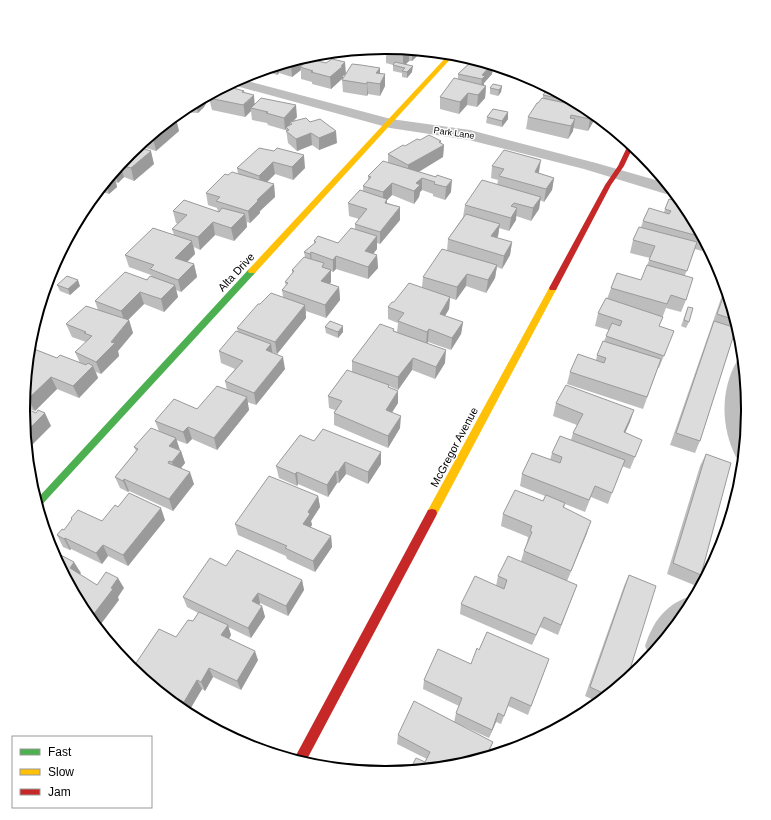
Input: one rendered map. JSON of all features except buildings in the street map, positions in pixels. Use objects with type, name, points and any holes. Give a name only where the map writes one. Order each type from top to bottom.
[{"type":"street","name":"Alta Drive","points":[[42,501],[447,60]]},
{"type":"street","name":"Park Lane","points":[[244,84],[390,123],[470,134],[662,187]]},
{"type":"street","name":"McGregor Avenue","points":[[302,755],[608,185],[618,174],[629,151]]},
{"type":"street","points":[[740,382],[735,410],[737,430],[740,438]]},
{"type":"traffic: fast","points":[[42,500],[252,271]]},
{"type":"traffic: slow","points":[[252,271],[447,60]]},
{"type":"traffic: slow","points":[[432,513],[553,288]]},
{"type":"traffic: jam","points":[[553,288],[608,185],[621,166],[628,151]]},
{"type":"traffic: jam","points":[[302,755],[432,513]]}]
